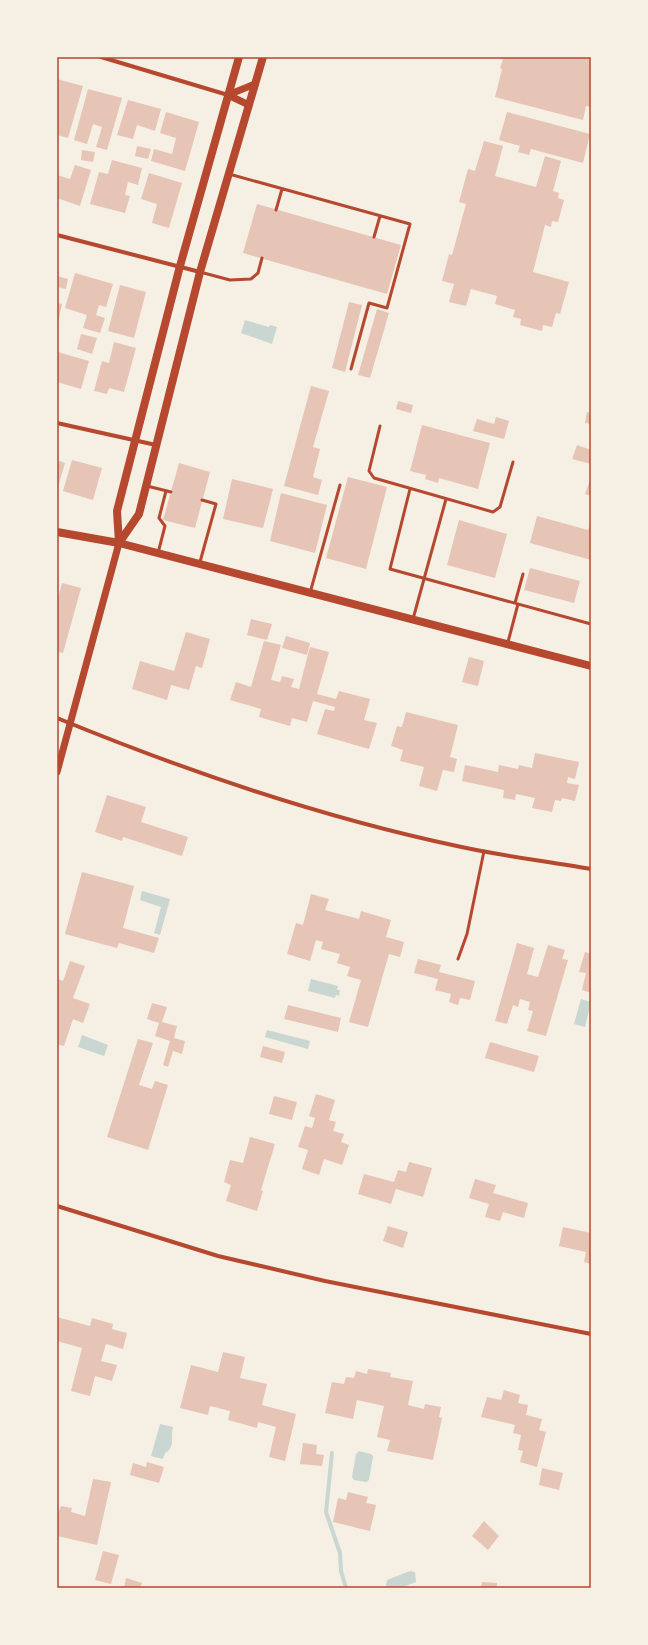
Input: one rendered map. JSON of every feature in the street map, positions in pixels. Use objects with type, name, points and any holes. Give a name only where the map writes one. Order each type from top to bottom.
[{"type":"main road","points":[[119,543],[117,511],[180,266],[239,57]]},
{"type":"main road","points":[[119,543],[139,514],[200,272],[262,57]]},
{"type":"main road","points":[[57,532],[119,543],[591,666]]},
{"type":"street","points":[[101,57],[228,95],[249,105]]},
{"type":"street","points":[[228,95],[255,84]]},
{"type":"street","points":[[57,234],[200,272]]},
{"type":"street","points":[[57,423],[136,439],[157,445]]},
{"type":"street","points":[[57,772],[119,543]]},
{"type":"street","points":[[57,718],[281,800],[367,824],[458,846],[591,869]]},
{"type":"street","points":[[57,1206],[226,1258],[355,1288],[591,1334]]},
{"type":"lane","points":[[228,174],[410,224],[386,308],[369,303],[351,369]]},
{"type":"lane","points":[[276,210],[282,189]]},
{"type":"lane","points":[[374,238],[380,216]]},
{"type":"lane","points":[[200,272],[230,280],[251,279],[258,273],[262,258]]},
{"type":"lane","points":[[380,426],[369,471],[374,478],[493,512],[500,507],[513,462]]},
{"type":"lane","points":[[310,593],[340,485]]},
{"type":"lane","points":[[146,486],[171,492]]},
{"type":"lane","points":[[410,489],[390,568],[591,624]]},
{"type":"lane","points":[[158,553],[165,526],[159,518],[166,491]]},
{"type":"lane","points":[[413,619],[446,499]]},
{"type":"lane","points":[[200,564],[216,504],[202,500]]},
{"type":"lane","points":[[507,644],[523,574]]},
{"type":"lane","points":[[458,959],[467,934],[484,851]]},
{"type":"shaded area","points":[[245,320],[269,327],[270,325],[277,327],[272,344],[241,333]]},
{"type":"shaded area","points":[[142,891],[170,899],[160,935],[154,933],[161,907],[140,900]]},
{"type":"shaded area","points":[[311,979],[338,986],[337,990],[340,990],[339,996],[336,995],[335,998],[308,991]]},
{"type":"shaded area","points":[[581,999],[591,1002],[585,1027],[574,1024]]},
{"type":"shaded area","points":[[267,1030],[310,1041],[308,1049],[265,1037]]},
{"type":"shaded area","points":[[82,1035],[108,1045],[104,1056],[78,1047]]},
{"type":"shaded area","points":[[160,1424],[173,1427],[172,1445],[165,1453],[163,1459],[151,1456]]},
{"type":"shaded area","points":[[359,1451],[371,1454],[373,1456],[369,1480],[366,1482],[354,1480],[352,1477],[356,1454]]},
{"type":"shaded area","points":[[410,1571],[415,1572],[416,1582],[400,1588],[388,1588],[386,1585],[387,1580]]},
{"type":"building","points":[[496,57],[591,57],[591,107],[586,106],[583,120],[495,97],[503,59]]},
{"type":"building","points":[[57,79],[83,86],[68,138],[57,135]]},
{"type":"building","points":[[88,89],[122,98],[107,150],[96,147],[102,127],[93,124],[87,144],[74,140]]},
{"type":"building","points":[[128,100],[161,109],[155,131],[137,125],[133,139],[117,135]]},
{"type":"building","points":[[166,112],[199,122],[185,171],[151,161],[154,149],[172,154],[176,138],[160,133]]},
{"type":"building","points":[[507,112],[590,134],[583,163],[531,149],[529,155],[518,152],[520,146],[499,140]]},
{"type":"building","points":[[484,141],[503,146],[495,176],[536,187],[545,156],[561,161],[553,191],[559,193],[558,198],[564,200],[558,222],[552,221],[551,227],[545,225],[533,272],[569,282],[560,314],[556,313],[552,327],[543,325],[542,331],[520,325],[521,319],[513,317],[515,310],[495,304],[497,296],[471,289],[466,306],[449,302],[454,284],[442,281],[449,254],[452,255],[466,204],[459,202],[468,169],[475,171]]},
{"type":"building","points":[[137,146],[151,149],[148,159],[135,156]]},
{"type":"building","points":[[82,150],[95,152],[93,162],[81,160]]},
{"type":"building","points":[[112,160],[142,168],[138,185],[128,182],[125,195],[130,196],[125,213],[90,204],[99,172],[108,174]]},
{"type":"building","points":[[75,165],[91,170],[80,206],[57,198],[57,175],[70,179]]},
{"type":"building","points":[[149,173],[182,183],[169,228],[152,223],[157,204],[141,199]]},
{"type":"building","points":[[257,204],[401,245],[387,294],[243,253]]},
{"type":"building","points":[[75,273],[113,284],[106,307],[99,305],[96,315],[105,318],[100,333],[83,328],[87,315],[65,308]]},
{"type":"building","points":[[57,276],[68,279],[66,289],[57,287]]},
{"type":"building","points":[[120,285],[146,292],[134,338],[108,331]]},
{"type":"building","points":[[349,302],[362,305],[345,372],[332,368]]},
{"type":"building","points":[[57,303],[62,304],[58,323],[57,323]]},
{"type":"building","points":[[377,309],[389,313],[370,378],[358,375]]},
{"type":"building","points":[[81,334],[97,338],[92,354],[77,349]]},
{"type":"building","points":[[114,342],[136,348],[124,392],[109,388],[107,394],[94,391],[102,361],[109,363]]},
{"type":"building","points":[[58,352],[89,361],[81,389],[57,382]]},
{"type":"building","points":[[311,386],[329,391],[313,447],[320,449],[313,477],[322,480],[318,495],[284,486]]},
{"type":"building","points":[[398,401],[413,405],[411,413],[396,409]]},
{"type":"building","points":[[587,412],[591,413],[591,424],[585,423]]},
{"type":"building","points":[[496,417],[509,421],[504,439],[473,431],[477,419],[494,424]]},
{"type":"building","points":[[422,425],[490,443],[478,489],[439,478],[438,483],[425,479],[426,475],[410,471]]},
{"type":"building","points":[[577,445],[591,450],[591,464],[572,459]]},
{"type":"building","points":[[57,460],[65,463],[57,490]]},
{"type":"building","points":[[72,460],[102,468],[93,500],[63,491]]},
{"type":"building","points":[[179,463],[210,472],[195,528],[163,520]]},
{"type":"building","points":[[348,477],[387,487],[366,569],[326,558]]},
{"type":"building","points":[[232,479],[273,489],[263,528],[223,519]]},
{"type":"building","points":[[591,480],[591,496],[585,494]]},
{"type":"building","points":[[281,493],[327,505],[315,553],[270,541]]},
{"type":"building","points":[[537,516],[588,530],[591,522],[591,560],[530,543]]},
{"type":"building","points":[[459,520],[507,534],[495,578],[447,565]]},
{"type":"building","points":[[530,568],[580,581],[574,603],[524,590]]},
{"type":"building","points":[[62,583],[81,588],[63,653],[57,652],[57,602]]},
{"type":"building","points":[[251,619],[272,624],[267,640],[247,635]]},
{"type":"building","points":[[186,632],[210,639],[202,668],[196,666],[189,690],[171,685],[167,700],[132,689],[140,661],[174,671]]},
{"type":"building","points":[[286,636],[310,643],[307,655],[282,648]]},
{"type":"building","points":[[264,641],[281,645],[271,680],[280,682],[282,676],[294,679],[291,687],[299,689],[310,647],[329,652],[317,694],[336,699],[339,691],[370,699],[364,720],[377,723],[369,749],[317,734],[325,709],[334,711],[335,707],[313,701],[307,722],[292,718],[290,726],[259,717],[261,709],[230,700],[236,682],[251,687]]},
{"type":"building","points":[[469,657],[484,661],[478,686],[462,682]]},
{"type":"building","points":[[406,712],[458,725],[450,757],[457,759],[454,772],[443,770],[437,791],[419,786],[424,767],[400,761],[403,750],[391,746],[397,726],[402,727]]},
{"type":"building","points":[[535,753],[579,762],[575,779],[568,777],[567,783],[579,785],[575,801],[562,798],[561,801],[555,800],[552,812],[532,808],[535,798],[516,794],[515,800],[503,798],[504,790],[462,781],[465,765],[498,772],[499,765],[518,769],[519,765],[532,768]]},
{"type":"building","points":[[107,795],[146,807],[141,822],[188,837],[182,856],[123,837],[122,841],[95,832]]},
{"type":"building","points":[[82,872],[134,886],[123,928],[159,938],[154,953],[119,943],[117,948],[65,934]]},
{"type":"building","points":[[311,894],[329,899],[325,910],[359,919],[361,911],[391,920],[386,937],[404,942],[400,957],[389,954],[368,1027],[349,1022],[361,980],[347,976],[350,967],[337,963],[340,954],[321,949],[323,942],[316,940],[310,961],[287,954],[296,923],[303,925]]},
{"type":"building","points":[[517,943],[534,948],[527,974],[538,977],[548,945],[565,950],[562,959],[568,960],[546,1036],[527,1031],[533,1011],[528,1010],[530,1002],[520,999],[518,1007],[513,1005],[507,1024],[495,1021]]},
{"type":"building","points":[[585,952],[591,954],[591,993],[582,990],[586,973],[579,972]]},
{"type":"building","points":[[418,959],[441,965],[439,972],[475,981],[470,1000],[460,998],[458,1005],[449,1002],[451,994],[435,990],[438,979],[414,973]]},
{"type":"building","points":[[70,961],[85,966],[73,998],[90,1004],[83,1023],[73,1019],[64,1046],[57,1044],[57,983],[58,979],[63,981]]},
{"type":"building","points":[[152,1003],[167,1007],[162,1022],[177,1026],[174,1038],[185,1041],[182,1054],[173,1051],[168,1067],[163,1065],[170,1041],[155,1036],[159,1023],[147,1019]]},
{"type":"building","points":[[288,1005],[341,1018],[338,1032],[284,1019]]},
{"type":"building","points":[[138,1039],[153,1043],[139,1085],[152,1089],[155,1081],[168,1085],[148,1150],[107,1137]]},
{"type":"building","points":[[490,1042],[539,1056],[534,1072],[485,1058]]},
{"type":"building","points":[[263,1046],[285,1052],[282,1063],[260,1057]]},
{"type":"building","points":[[316,1094],[335,1100],[329,1120],[336,1122],[333,1131],[344,1134],[341,1142],[349,1145],[342,1165],[324,1159],[319,1175],[302,1169],[308,1150],[298,1147],[305,1126],[312,1128],[315,1118],[309,1116]]},
{"type":"building","points":[[274,1096],[297,1102],[292,1120],[269,1114]]},
{"type":"building","points":[[250,1137],[275,1144],[261,1190],[263,1191],[257,1211],[226,1201],[231,1185],[224,1182],[230,1160],[243,1163]]},
{"type":"building","points":[[409,1162],[432,1168],[423,1197],[396,1189],[391,1204],[358,1194],[364,1174],[394,1182],[398,1170],[406,1172]]},
{"type":"building","points":[[475,1179],[496,1185],[493,1193],[528,1203],[524,1218],[503,1212],[500,1221],[485,1217],[489,1204],[469,1198]]},
{"type":"building","points":[[388,1226],[408,1232],[403,1248],[383,1241]]},
{"type":"building","points":[[563,1227],[591,1233],[591,1264],[584,1262],[586,1252],[559,1246]]},
{"type":"building","points":[[57,1317],[90,1326],[92,1318],[113,1324],[112,1329],[127,1333],[123,1349],[106,1344],[101,1361],[117,1365],[112,1381],[95,1376],[90,1396],[71,1391],[82,1348],[57,1341]]},
{"type":"building","points":[[223,1352],[245,1357],[240,1378],[267,1384],[262,1405],[296,1414],[285,1461],[269,1457],[276,1427],[258,1422],[257,1428],[228,1420],[230,1411],[210,1406],[208,1415],[180,1408],[191,1365],[218,1372]]},
{"type":"building","points":[[368,1369],[391,1373],[390,1377],[413,1381],[408,1405],[424,1409],[425,1404],[441,1407],[439,1417],[442,1418],[433,1460],[387,1451],[390,1440],[377,1437],[384,1406],[357,1400],[353,1419],[325,1413],[332,1382],[344,1384],[346,1377],[354,1378],[356,1371],[367,1374]]},
{"type":"building","points":[[504,1390],[520,1395],[518,1403],[528,1405],[526,1415],[542,1419],[539,1430],[546,1432],[537,1467],[520,1462],[523,1451],[518,1450],[521,1435],[513,1433],[515,1425],[481,1417],[487,1397],[501,1400]]},
{"type":"building","points":[[303,1443],[317,1445],[316,1454],[324,1455],[322,1466],[300,1464]]},
{"type":"building","points":[[147,1462],[164,1467],[159,1483],[130,1475],[133,1463],[146,1467]]},
{"type":"building","points":[[542,1468],[563,1473],[559,1490],[539,1485]]},
{"type":"building","points":[[93,1479],[111,1482],[97,1545],[57,1536],[57,1511],[59,1511],[61,1506],[72,1508],[71,1512],[85,1516]]},
{"type":"building","points":[[348,1492],[368,1497],[366,1503],[376,1505],[370,1531],[333,1522],[338,1498],[346,1500]]},
{"type":"building","points":[[484,1521],[499,1536],[488,1550],[472,1536]]},
{"type":"building","points":[[103,1551],[119,1555],[111,1584],[95,1580]]},
{"type":"building","points":[[126,1578],[142,1583],[140,1588],[124,1588]]},
{"type":"building","points":[[482,1582],[497,1583],[497,1588],[481,1588]]},
{"type":"waterway","points":[[332,1453],[326,1512],[340,1553],[341,1571],[346,1588]]}]
